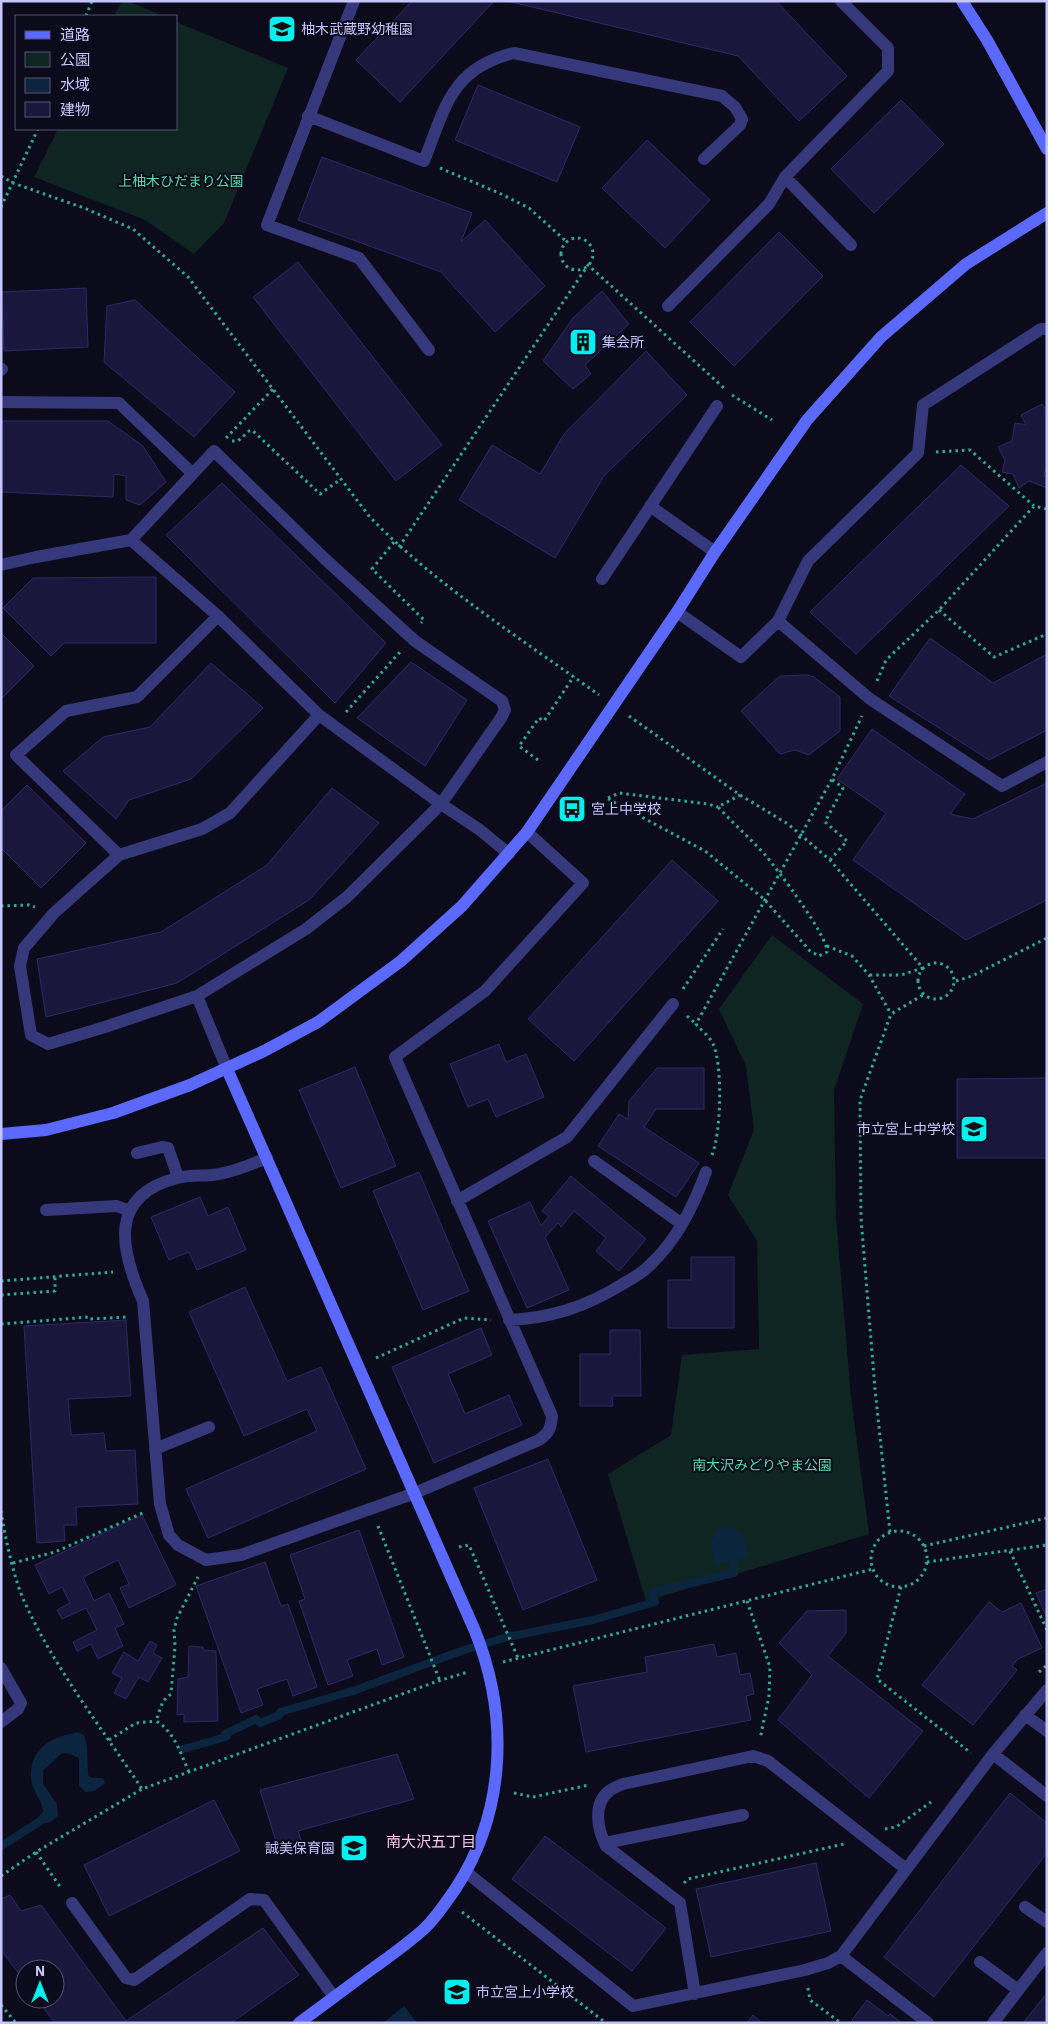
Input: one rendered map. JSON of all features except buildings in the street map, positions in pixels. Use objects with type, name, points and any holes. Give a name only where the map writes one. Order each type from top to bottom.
[{"type":"street","points":[[966,3],[1047,149]]},
{"type":"street","points":[[1,1134],[46,1130],[113,1113],[190,1085],[227,1069],[318,1022],[401,961],[462,906],[527,832],[806,420],[880,337],[966,264],[1047,213]]},
{"type":"street","points":[[227,1069],[415,1493],[484,1655],[496,1704],[497,1778],[484,1832],[466,1872],[448,1900],[427,1926],[406,1944],[299,2023]]},
{"type":"lane","points":[[354,1],[267,226],[359,258],[429,350]]},
{"type":"lane","points":[[668,306],[769,204],[785,177],[888,71],[888,48],[841,1]]},
{"type":"lane","points":[[308,116],[424,161],[452,91],[471,73],[484,64],[499,57],[514,54],[722,96],[735,106],[742,119],[740,125],[704,159]]},
{"type":"lane","points":[[785,177],[851,245]]},
{"type":"lane","points":[[677,612],[741,657],[778,621],[808,561],[918,453],[923,405],[1041,329],[1047,329]]},
{"type":"lane","points":[[1,402],[119,403],[192,473]]},
{"type":"lane","points":[[602,579],[716,406]]},
{"type":"lane","points":[[1,565],[131,540],[214,451],[324,559],[415,641],[502,700],[505,710],[502,718],[442,804],[347,897],[306,929],[197,996],[48,1044],[31,1035],[20,966],[24,948],[54,913],[119,854],[202,829],[230,813],[319,715]]},
{"type":"lane","points":[[650,506],[715,552]]},
{"type":"lane","points":[[131,540],[218,616],[319,715],[480,830],[509,854]]},
{"type":"lane","points":[[119,854],[16,755],[66,710],[137,697],[218,616]]},
{"type":"lane","points":[[778,621],[870,699],[1002,786],[1047,762]]},
{"type":"lane","points":[[267,1158],[229,1172],[178,1177],[152,1187],[138,1199],[130,1211],[126,1226],[124,1242],[130,1271],[142,1301],[144,1316],[160,1504],[169,1535],[178,1545],[206,1560],[241,1555],[415,1493],[539,1440],[548,1434],[552,1416],[503,1320],[457,1201],[395,1057],[485,992],[583,883],[527,832]]},
{"type":"lane","points":[[197,996],[227,1069]]},
{"type":"lane","points":[[457,1201],[567,1137],[673,1004]]},
{"type":"lane","points":[[137,1153],[162,1147],[168,1148],[178,1177]]},
{"type":"lane","points":[[594,1161],[682,1224]]},
{"type":"lane","points":[[503,1320],[547,1317],[601,1297],[648,1267],[672,1240],[682,1224],[706,1172]]},
{"type":"lane","points":[[46,1210],[117,1206],[130,1211]]},
{"type":"lane","points":[[156,1449],[209,1427]]},
{"type":"lane","points":[[1,1668],[21,1703],[18,1709],[1,1722]]},
{"type":"lane","points":[[466,1872],[633,2006],[805,1970],[828,1963],[841,1956],[993,1754],[1047,1690]]},
{"type":"lane","points":[[1025,1715],[1047,1731]]},
{"type":"lane","points":[[993,1754],[1047,1796]]},
{"type":"lane","points":[[695,1994],[680,1903],[605,1843],[600,1833],[597,1821],[601,1804],[608,1792],[623,1784],[756,1756],[768,1761],[906,1869]]},
{"type":"lane","points":[[605,1843],[743,1815]]},
{"type":"lane","points":[[72,1903],[126,1978],[134,1980],[250,1898],[264,1900],[334,1997]]},
{"type":"lane","points":[[1025,1907],[1047,1922]]},
{"type":"lane","points":[[993,2023],[1047,1953]]},
{"type":"lane","points":[[841,1956],[928,2023]]},
{"type":"lane","points":[[980,1962],[1018,1990]]},
{"type":"path","points":[[86,15],[92,1]]},
{"type":"path","points":[[1,207],[38,130]]},
{"type":"path","points":[[424,161],[529,208],[566,242]]},
{"type":"path","points":[[1,176],[13,183],[84,208],[133,229],[188,277],[368,516],[399,547],[448,586],[605,699]]},
{"type":"path","points":[[399,547],[588,265],[592,259],[592,246],[578,238],[566,242],[561,253],[566,265],[578,270],[588,265]]},
{"type":"path","points":[[588,265],[728,392],[772,420]]},
{"type":"path","points":[[236,426],[273,389]]},
{"type":"path","points":[[224,439],[238,441],[248,431],[252,430],[320,494],[341,479]]},
{"type":"path","points":[[918,453],[970,450],[1034,506],[1047,509]]},
{"type":"path","points":[[706,1172],[716,1146],[720,1088],[713,1044],[696,1024],[832,779],[870,699],[886,660],[939,610],[1034,506]]},
{"type":"path","points":[[394,542],[372,569],[424,620]]},
{"type":"path","points":[[939,610],[994,657],[1047,634]]},
{"type":"path","points":[[333,726],[393,662]]},
{"type":"path","points":[[538,760],[519,746],[539,718],[544,721],[574,676]]},
{"type":"path","points":[[621,710],[740,795],[788,824],[830,860],[923,968]]},
{"type":"path","points":[[830,860],[847,841],[825,822],[843,788],[832,779]]},
{"type":"path","points":[[718,807],[767,858],[812,919],[827,946],[827,952],[819,956],[810,951],[764,899],[705,851],[608,799],[619,793],[718,807],[740,795]]},
{"type":"path","points":[[1,906],[29,905]]},
{"type":"path","points":[[673,1004],[723,929]]},
{"type":"path","points":[[923,968],[917,982],[923,995],[937,1001],[950,994],[956,981],[972,976],[1047,938]]},
{"type":"path","points":[[827,946],[852,956],[869,975],[891,1014]]},
{"type":"path","points":[[869,975],[901,975],[936,962],[950,968],[956,981]]},
{"type":"path","points":[[890,1532],[875,1389],[861,1218],[860,1100],[891,1014],[923,995]]},
{"type":"path","points":[[1,1281],[103,1273]]},
{"type":"path","points":[[1,1295],[55,1291],[55,1277]]},
{"type":"path","points":[[1,1324],[89,1317],[90,1319],[144,1316]]},
{"type":"path","points":[[375,1358],[464,1318],[503,1320]]},
{"type":"path","points":[[13,1563],[55,1552],[160,1504]]},
{"type":"path","points":[[371,1509],[440,1681]]},
{"type":"path","points":[[1,1511],[2,1524],[24,1602],[46,1642],[142,1789],[36,1852],[1,1876]]},
{"type":"path","points":[[924,1546],[1047,1518]]},
{"type":"path","points":[[895,1530],[910,1532],[922,1540],[928,1554],[926,1569],[917,1581],[901,1587],[889,1586],[877,1577],[871,1563],[872,1548],[881,1536],[890,1532],[895,1530]]},
{"type":"path","points":[[459,1547],[469,1545],[518,1658]]},
{"type":"path","points":[[927,1562],[1047,1546]]},
{"type":"path","points":[[1010,1551],[1047,1630]]},
{"type":"path","points":[[901,1587],[877,1679],[973,1755]]},
{"type":"path","points":[[156,1721],[163,1701],[171,1694],[174,1630],[177,1618],[189,1593]]},
{"type":"path","points":[[747,1600],[770,1667],[771,1676],[769,1696],[756,1756]]},
{"type":"path","points":[[110,1740],[136,1723],[156,1721],[172,1734],[189,1772]]},
{"type":"path","points":[[514,1792],[533,1797],[590,1785]]},
{"type":"path","points":[[881,1830],[896,1827],[934,1800]]},
{"type":"path","points":[[670,1895],[688,1879],[851,1842]]},
{"type":"path","points":[[36,1852],[72,1903]]},
{"type":"path","points":[[448,1900],[606,2023]]},
{"type":"path","points":[[805,1970],[810,2000],[841,2023]]},
{"type":"path","points":[[1,2005],[16,2023]]},
{"type":"green space","points":[[122,1],[127,1],[161,15],[115,15]]},
{"type":"green space","name":"上柚木ひだまり公園","points":[[178,23],[288,68],[224,223],[194,254],[145,220],[34,177],[58,130],[178,130]]},
{"type":"green space","name":"南大沢みどりやま公園","points":[[772,935],[863,1004],[834,1090],[836,1217],[851,1397],[869,1534],[646,1601],[608,1474],[671,1435],[682,1355],[759,1349],[757,1241],[728,1195],[754,1130],[746,1066],[719,1009]]},
{"type":"water","points":[[724,1527],[737,1529],[741,1532],[749,1558],[714,1564],[712,1539]]},
{"type":"water","points":[[77,1732],[84,1735],[87,1746],[88,1775],[92,1778],[103,1778],[105,1783],[94,1791],[86,1792],[79,1786],[79,1758],[62,1753],[43,1771],[43,1784],[57,1804],[58,1816],[50,1822],[41,1824],[37,1818],[43,1812],[43,1808],[31,1780],[32,1766],[36,1754],[52,1740]]},
{"type":"water","points":[[404,2006],[417,2023],[383,2023]]},
{"type":"waterway","points":[[183,1749],[226,1737],[225,1734],[256,1719],[260,1723],[280,1715],[280,1712],[353,1691],[461,1651],[507,1637],[593,1620],[655,1602],[653,1592],[734,1573],[733,1560]]},
{"type":"waterway","points":[[1,1846],[39,1822]]},
{"type":"place","name":"柚木武蔵野幼稚園","points":[[282,29]]},
{"type":"place","name":"集会所","points":[[583,342]]},
{"type":"place","name":"宮上中学校","points":[[572,809]]},
{"type":"place","name":"市立宮上中学校","points":[[974,1129]]},
{"type":"place","name":"誠美保育園","points":[[354,1848]]},
{"type":"place","name":"市立宮上小学校","points":[[457,1992]]},
{"type":"district","name":"南大沢五丁目","points":[[431,1842]]}]
